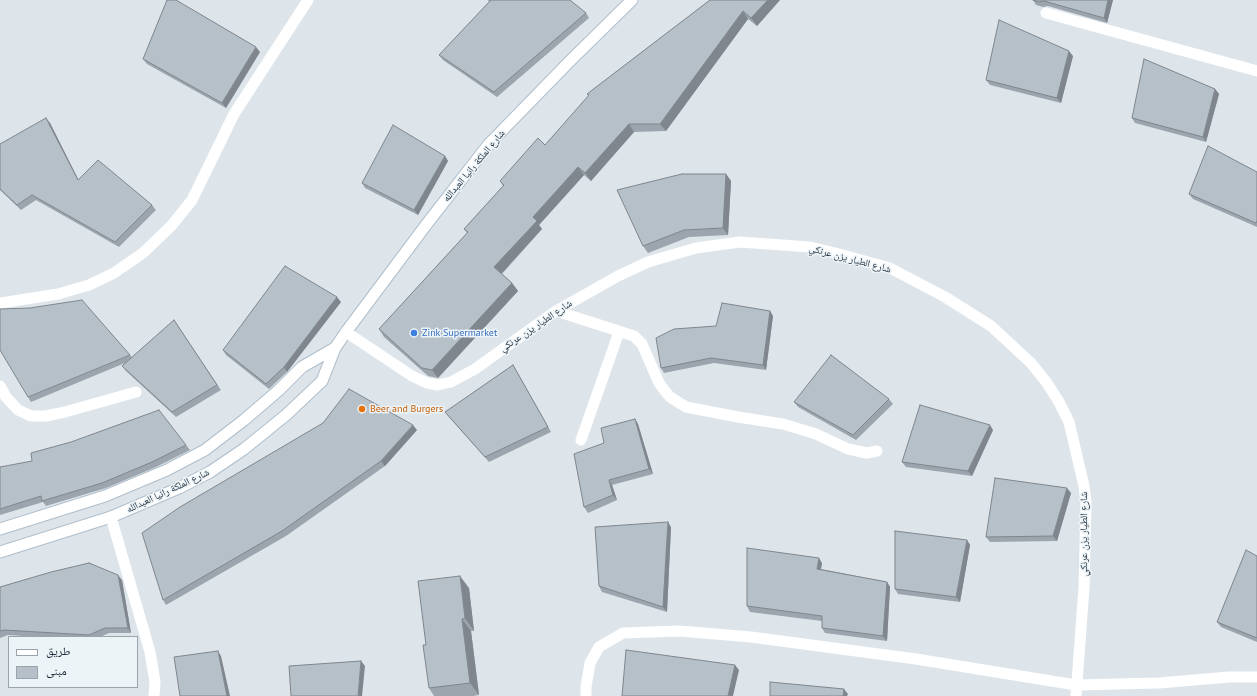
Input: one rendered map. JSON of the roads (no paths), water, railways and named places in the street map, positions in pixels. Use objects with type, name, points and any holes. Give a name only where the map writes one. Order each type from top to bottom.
[{"type":"street","points":[[0,303],[58,294],[89,286],[114,274],[144,252],[172,225],[192,200],[234,114],[308,0]]},
{"type":"street","name":"شارع الملكة رانيا العبدالله","points":[[0,552],[111,517],[191,482],[210,472],[244,449],[286,415],[322,381],[335,348],[346,332],[489,144],[632,0]]},
{"type":"street","points":[[1046,13],[1257,71]]},
{"type":"street","name":"شارع الطيار يزن عرنكي","points":[[346,332],[412,376],[438,385],[451,382],[475,369],[556,311],[618,276],[648,262],[696,248],[740,242],[810,247],[890,268],[945,297],[991,326],[1031,363],[1047,383],[1069,422],[1084,486],[1086,503],[1084,588],[1076,696]]},
{"type":"street","points":[[556,311],[634,336],[639,339],[659,383],[670,397],[686,407],[783,424],[816,434],[848,449],[867,453],[877,451]]},
{"type":"street","points":[[581,440],[619,332]]},
{"type":"street","name":"شارع الملكة رانيا العبدالله","points":[[0,529],[105,496],[167,470],[205,450],[244,420],[279,390],[302,367],[335,348]]},
{"type":"street","points":[[0,386],[6,397],[18,410],[31,416],[46,416],[65,412],[136,392]]},
{"type":"street","points":[[111,517],[150,652],[155,682],[154,696]]},
{"type":"street","points":[[586,696],[590,663],[599,647],[623,633],[665,631],[751,637],[916,660],[1076,685],[1159,683],[1229,676],[1257,677]]},
{"type":"place","name":"Zink Supermarket","points":[[414,333]]},
{"type":"place","name":"Beer and Burgers","points":[[362,409]]}]
